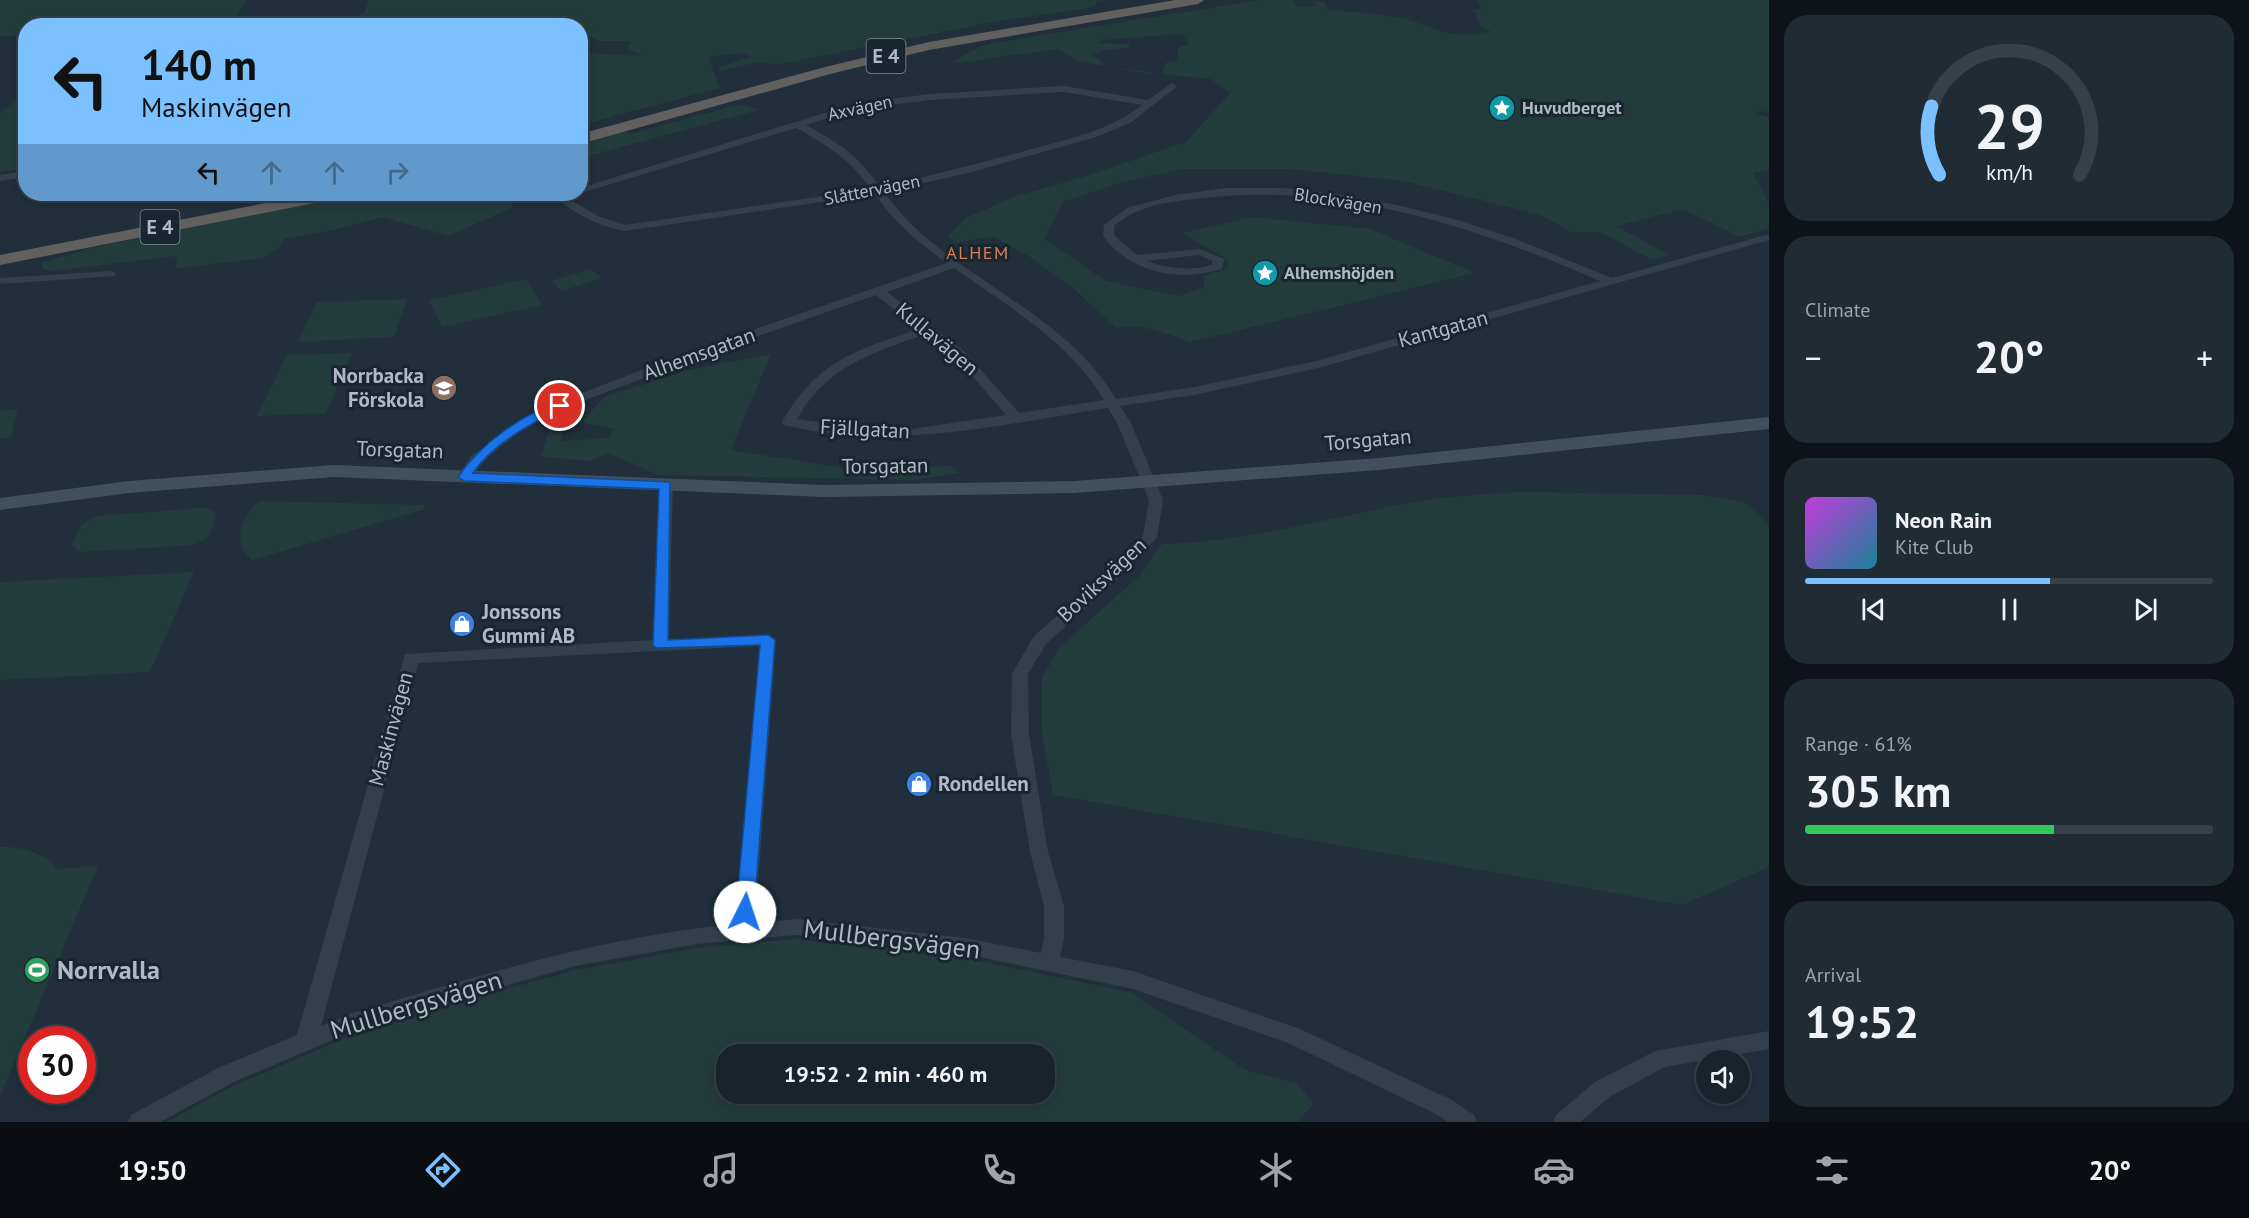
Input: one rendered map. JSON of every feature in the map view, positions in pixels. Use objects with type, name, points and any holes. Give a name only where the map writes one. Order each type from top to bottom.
[{"type":"highway","name":"E 4","points":[[588,135],[914,46],[1016,26],[1177,0]]},
{"type":"highway","name":"E 4","points":[[588,135],[929,46],[1052,23],[1198,0]]},
{"type":"highway","name":"E 4","points":[[0,251],[273,201]]},
{"type":"highway","name":"E 4","points":[[0,260],[299,201]]},
{"type":"main road","name":"Torsgatan","points":[[0,504],[139,486],[334,471],[825,490],[1074,487],[1379,464],[1769,423]]},
{"type":"street","name":"Slåttervägen","points":[[566,201],[592,219],[606,225],[625,228],[874,191],[964,171],[1090,136],[1127,121],[1172,86]]},
{"type":"street","name":"Axvägen","points":[[588,189],[857,106],[1007,90],[1085,90],[1149,103]]},
{"type":"street","name":"Boviksvägen","points":[[797,124],[840,148],[861,169],[874,191],[908,229],[954,265],[983,281],[1044,326],[1082,360],[1124,423],[1156,500],[1150,537],[1121,568],[1040,640],[1020,674],[1020,734],[1039,852],[1054,906],[1054,938],[1049,963]]},
{"type":"street","points":[[0,178],[18,175]]},
{"type":"street","name":"Blockvägen","points":[[1135,259],[1200,252],[1218,259],[1218,267],[1194,273],[1176,272],[1135,259],[1115,246],[1108,236],[1109,225],[1118,216],[1150,203],[1182,196],[1258,191],[1350,200],[1467,227],[1522,243],[1610,281]]},
{"type":"street","name":"Kantgatan","points":[[1113,405],[1194,391],[1318,364],[1769,237]]},
{"type":"street","points":[[1744,244],[1769,250]]},
{"type":"street","name":"Alhemsgatan","points":[[464,477],[476,459],[545,412],[693,355],[954,265]]},
{"type":"street","points":[[0,281],[111,274]]},
{"type":"street","name":"Kullavägen","points":[[878,291],[969,362],[1016,418]]},
{"type":"street","name":"Fjällgatan","points":[[927,330],[838,364],[800,399],[789,422],[811,427],[890,434],[953,428],[1113,405]]},
{"type":"street","points":[[661,645],[666,485]]},
{"type":"street","name":"Maskinvägen","points":[[306,1041],[411,658],[768,640],[745,931]]},
{"type":"street","name":"Mullbergsvägen","points":[[139,1122],[226,1075],[352,1022],[575,958],[697,936],[796,927],[965,946],[1133,980],[1293,1035],[1444,1107],[1466,1122]]},
{"type":"street","points":[[1564,1122],[1603,1089],[1662,1058],[1769,1040]]},
{"type":"green space","points":[[0,0],[247,0],[235,18],[18,18],[18,35],[0,37]]},
{"type":"green space","points":[[368,0],[1107,0],[1097,1],[1095,7],[998,21],[775,65],[759,62],[720,71],[719,67],[751,57],[745,53],[708,57],[720,88],[588,123],[588,53],[644,56],[627,49],[630,41],[599,41],[588,35],[588,18],[350,18],[365,12]]},
{"type":"green space","points":[[1258,0],[1293,0],[1298,7],[1311,7],[1317,4],[1310,1],[1324,2],[1328,10],[1397,17],[1443,32],[1464,35],[1491,31],[1481,27],[1474,9],[1482,9],[1477,0],[1769,0],[1769,112],[1759,111],[1756,114],[1769,117],[1769,170],[1753,173],[1769,203],[1769,228],[1740,237],[1683,209],[1616,226],[1670,255],[1652,260],[1598,232],[1571,232],[1541,215],[1403,181],[1290,169],[1182,169],[1120,183],[1063,202],[1044,239],[1106,281],[1179,296],[1204,287],[1204,276],[1228,268],[1229,261],[1182,233],[1254,217],[1370,229],[1475,273],[1190,342],[1145,328],[1116,328],[1073,288],[1030,257],[992,236],[955,243],[948,235],[968,217],[1016,196],[1083,177],[1186,142],[1230,93],[1211,79],[1162,74],[1165,63],[1177,61],[1178,48],[1189,44],[1182,34],[1102,40],[1098,43],[1131,44],[1128,48],[1092,54],[1106,66],[1148,72],[1154,75],[1078,61],[1058,49],[958,63],[953,61],[981,46]]},
{"type":"green space","points":[[18,99],[18,169],[0,172],[0,113]]},
{"type":"green space","points":[[742,104],[758,110],[588,156],[588,139],[623,131],[629,134]]},
{"type":"green space","points":[[316,201],[510,201],[514,207],[448,236],[383,217],[329,231],[285,238],[280,246],[264,258],[175,269],[177,256],[52,271],[43,269],[42,263],[87,249]]},
{"type":"green space","points":[[591,269],[602,278],[562,291],[551,281]]},
{"type":"green space","points":[[526,279],[542,305],[442,327],[429,300]]},
{"type":"green space","points":[[407,299],[394,337],[298,342],[317,302]]},
{"type":"green space","points":[[352,353],[326,413],[257,416],[287,355]]},
{"type":"green space","points":[[771,354],[731,450],[875,473],[950,465],[959,473],[912,480],[658,475],[608,453],[591,461],[541,457],[553,418],[562,423],[562,441],[609,438],[614,429],[582,422],[604,397],[689,370]]},
{"type":"green space","points":[[18,409],[11,437],[0,439],[0,411]]},
{"type":"green space","points":[[1525,492],[1704,495],[1746,503],[1769,526],[1769,867],[1682,905],[1053,795],[1042,734],[1042,678],[1059,648],[1139,576],[1162,544],[1258,534],[1429,500]]},
{"type":"green space","points":[[259,501],[424,505],[425,509],[252,560],[242,546],[240,538],[243,522]]},
{"type":"green space","points":[[202,508],[213,510],[216,515],[210,535],[195,545],[82,552],[77,551],[72,545],[82,524],[96,516]]},
{"type":"green space","points":[[194,572],[150,672],[0,680],[0,582]]},
{"type":"green space","name":"Norrvalla","points":[[0,847],[39,854],[57,869],[98,866],[30,1026],[18,1026],[18,1054],[0,1096]]},
{"type":"green space","points":[[795,939],[963,958],[1130,992],[1245,1070],[1296,1083],[1314,1104],[1297,1122],[167,1122],[231,1087],[355,1034],[576,970],[698,948]]},
{"type":"place","name":"Huvudberget","points":[[1502,108]]},
{"type":"place","name":"Alhemshöjden","points":[[1265,273]]},
{"type":"place","name":"Norrbacka Förskola","points":[[444,388]]},
{"type":"place","name":"Jonssons Gummi AB","points":[[462,624]]},
{"type":"place","name":"Rondellen","points":[[919,784]]},
{"type":"place","name":"Norrvalla","points":[[37,970]]},
{"type":"district","name":"ALHEM","points":[[978,253]]},
{"type":"route","points":[[560,406],[545,412],[495,444],[476,459],[464,477],[666,485],[661,645],[768,640],[745,912]]}]
